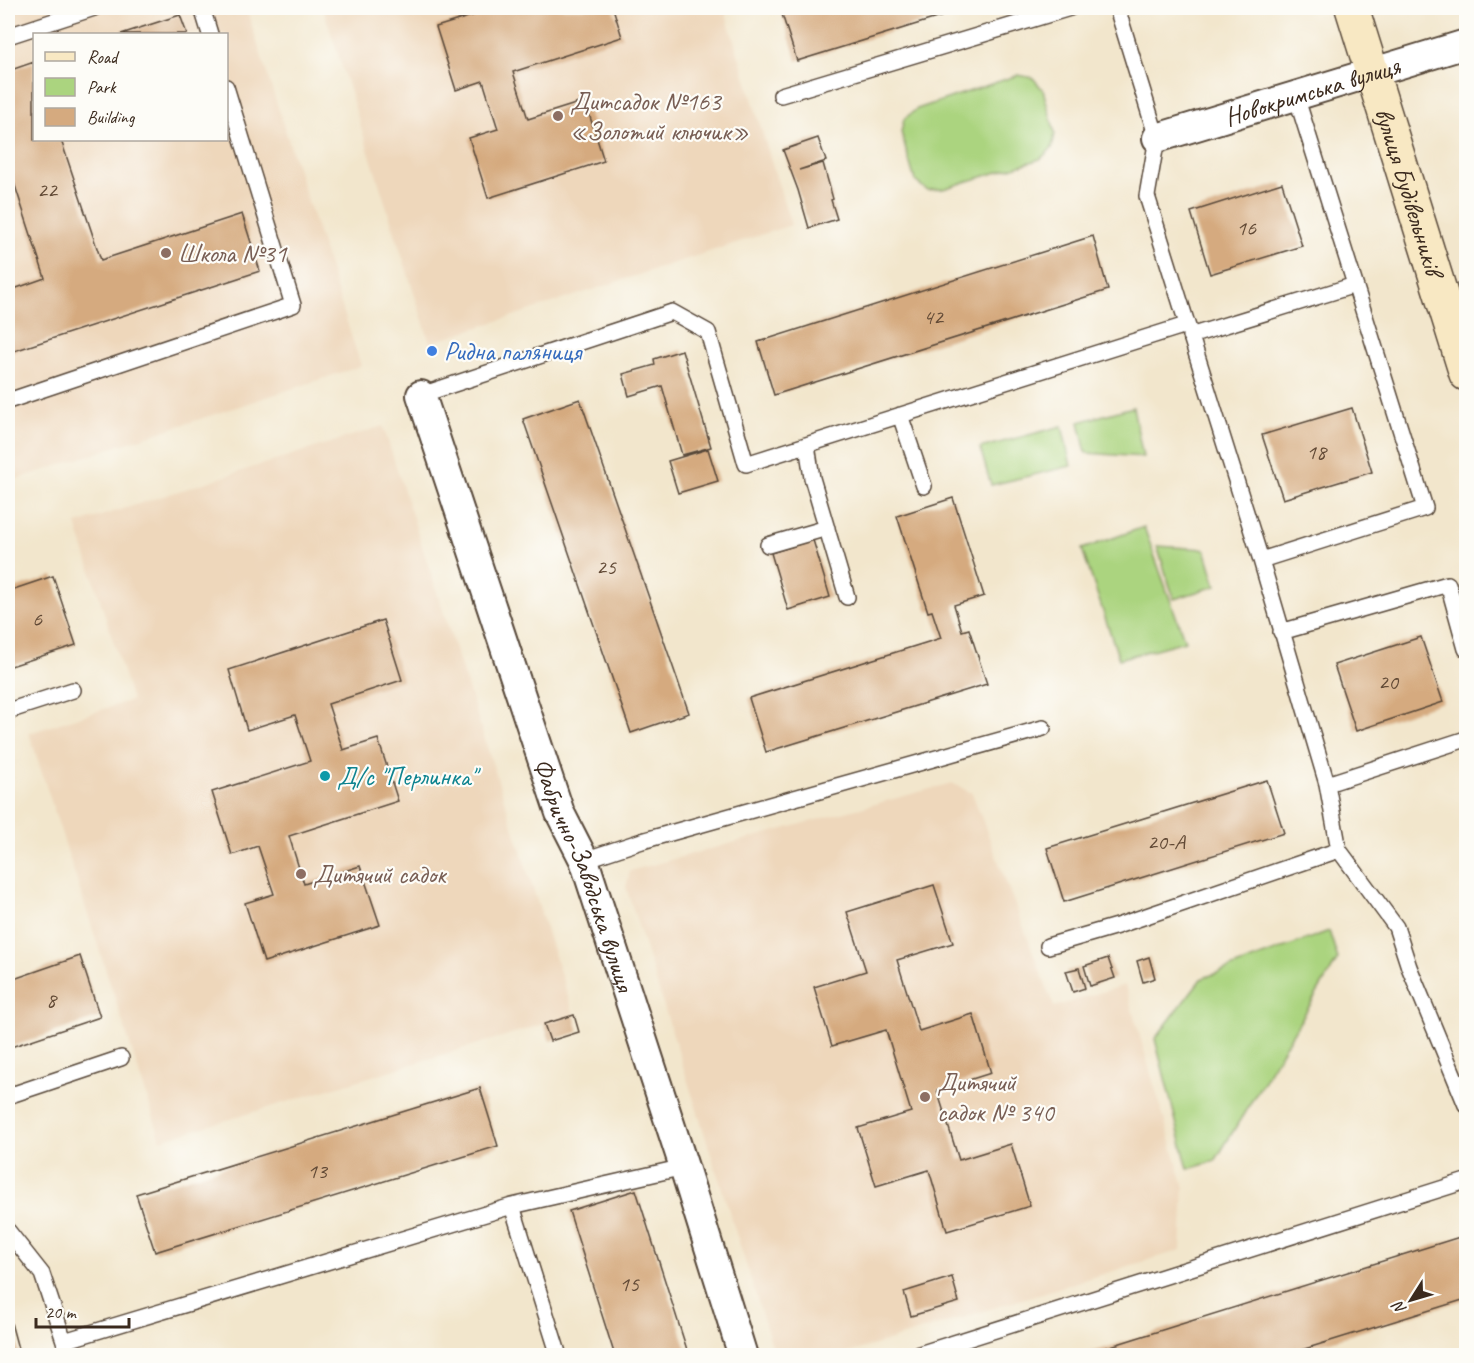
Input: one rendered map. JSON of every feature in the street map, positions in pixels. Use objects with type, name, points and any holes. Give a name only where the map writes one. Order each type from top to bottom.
[{"type":"street","name":"вулиця Будівельників","points":[[1352,8],[1467,374]]},
{"type":"street","name":"Новокримська вулиця","points":[[1157,138],[1467,44]]},
{"type":"street","name":"Фабрично-Заводська вулиця","points":[[421,394],[560,813],[584,860],[743,1356]]},
{"type":"lane","points":[[8,36],[94,8]]},
{"type":"lane","points":[[202,8],[210,33]]},
{"type":"lane","points":[[781,94],[1070,8]]},
{"type":"lane","points":[[1117,8],[1157,138],[1147,196],[1261,560],[1328,784],[1339,850],[1396,927],[1409,967],[1467,1105]]},
{"type":"lane","points":[[8,402],[293,305],[228,94]]},
{"type":"lane","points":[[1261,560],[1425,508],[1296,96]]},
{"type":"lane","points":[[421,394],[672,312],[708,332],[746,465],[900,415],[1188,331],[1356,285]]},
{"type":"lane","points":[[900,415],[924,486]]},
{"type":"lane","points":[[807,445],[812,478],[847,597]]},
{"type":"lane","points":[[768,545],[827,528]]},
{"type":"lane","points":[[1281,632],[1448,584],[1467,649]]},
{"type":"lane","points":[[8,711],[72,690]]},
{"type":"lane","points":[[584,860],[642,841],[1043,728]]},
{"type":"lane","points":[[1328,784],[1467,739]]},
{"type":"lane","points":[[1048,946],[1117,926],[1339,850]]},
{"type":"lane","points":[[8,1096],[121,1058]]},
{"type":"lane","points":[[8,1232],[42,1274],[66,1348],[512,1206],[684,1167]]},
{"type":"lane","points":[[913,1356],[1467,1181]]},
{"type":"lane","points":[[512,1206],[559,1356]]},
{"type":"shaded area","name":"Школа №31","points":[[8,8],[246,8],[361,366],[8,482]]},
{"type":"shaded area","name":"Дитсадок №163 «Золотий ключик»","points":[[323,8],[724,8],[791,225],[430,343]]},
{"type":"shaded area","name":"Дитячий садок","points":[[383,426],[574,1015],[161,1140],[29,733],[132,700],[76,524]]},
{"type":"shaded area","name":"Дитячий садок № 340","points":[[952,783],[972,793],[1054,1007],[1125,985],[1184,1187],[1181,1250],[842,1355],[784,1355],[772,1346],[626,887],[630,871]]},
{"type":"green space","points":[[1018,75],[1033,78],[1043,90],[1055,133],[1052,148],[1040,159],[943,189],[927,190],[915,181],[901,132],[904,119],[917,109]]},
{"type":"green space","points":[[1133,407],[1143,457],[1086,453],[1079,422]]},
{"type":"green space","points":[[1062,426],[1071,466],[991,485],[980,448]]},
{"type":"green space","points":[[1144,527],[1185,641],[1119,659],[1082,549]]},
{"type":"green space","points":[[1157,546],[1205,549],[1216,586],[1174,599]]},
{"type":"green space","points":[[1329,931],[1338,959],[1215,1161],[1188,1169],[1155,1039],[1201,979]]},
{"type":"building","points":[[497,8],[613,8],[622,37],[513,72],[528,119],[585,101],[604,161],[488,198],[469,138],[498,129],[483,81],[456,90],[436,27]]},
{"type":"building","points":[[780,8],[969,8],[797,61]]},
{"type":"building","points":[[180,15],[187,33],[124,33]]},
{"type":"building","points":[[33,62],[33,141],[61,141],[101,260],[242,214],[260,271],[8,353],[8,291],[45,278],[8,164],[8,71]]},
{"type":"building","points":[[818,138],[826,161],[799,170],[823,163],[837,219],[809,228],[783,150]]},
{"type":"building","points":[[1282,183],[1302,246],[1210,274],[1191,212]]},
{"type":"building","points":[[1093,236],[1108,290],[774,395],[758,342]]},
{"type":"building","points":[[682,350],[711,447],[682,455],[662,386],[629,396],[623,374],[655,365],[654,359]]},
{"type":"building","points":[[580,399],[689,713],[631,733],[523,419]]},
{"type":"building","points":[[1352,408],[1372,472],[1283,499],[1262,435]]},
{"type":"building","points":[[708,449],[718,481],[678,493],[668,461]]},
{"type":"building","points":[[953,498],[984,596],[954,605],[962,631],[969,629],[987,684],[766,752],[749,698],[941,638],[932,611],[928,612],[897,516]]},
{"type":"building","points":[[813,540],[830,597],[788,610],[771,553]]},
{"type":"building","points":[[53,576],[76,645],[8,667],[8,591]]},
{"type":"building","name":"Д/с \"Перлинка\"","points":[[383,620],[402,680],[328,704],[343,750],[378,739],[398,801],[289,836],[304,884],[360,866],[380,925],[264,962],[245,903],[274,894],[258,846],[232,855],[212,792],[310,761],[295,715],[247,730],[229,670]]},
{"type":"building","points":[[1421,637],[1443,702],[1356,731],[1334,665]]},
{"type":"building","points":[[1267,780],[1284,833],[1064,902],[1047,848]]},
{"type":"building","points":[[934,885],[953,943],[897,960],[919,1031],[973,1014],[991,1073],[937,1090],[959,1160],[1011,1144],[1030,1206],[947,1231],[929,1170],[876,1186],[858,1128],[911,1112],[886,1030],[832,1046],[814,987],[866,971],[847,912]]},
{"type":"building","points":[[80,956],[100,1017],[8,1048],[8,981]]},
{"type":"building","points":[[1149,957],[1155,978],[1143,982],[1137,961]]},
{"type":"building","points":[[1108,958],[1115,978],[1090,986],[1084,966]]},
{"type":"building","points":[[1079,968],[1085,988],[1073,992],[1066,971]]},
{"type":"building","points":[[574,1015],[579,1032],[550,1041],[544,1024]]},
{"type":"building","points":[[480,1088],[498,1146],[155,1252],[136,1194]]},
{"type":"building","points":[[636,1190],[689,1356],[615,1356],[569,1211]]},
{"type":"building","points":[[1466,1235],[1466,1299],[1282,1356],[1079,1356]]},
{"type":"building","points":[[952,1277],[959,1302],[911,1316],[904,1292]]},
{"type":"building","points":[[10,1319],[20,1356],[8,1356],[8,1320]]},
{"type":"place","name":"Дитсадок №163 «Золотий ключик»","points":[[558,116]]},
{"type":"place","name":"Школа №31","points":[[166,253]]},
{"type":"place","name":"Ридна паляниця","points":[[432,351]]},
{"type":"place","name":"Д/с \"Перлинка\"","points":[[325,776]]},
{"type":"place","name":"Дитячий садок","points":[[301,874]]},
{"type":"place","name":"Дитячий садок № 340","points":[[925,1097]]}]
